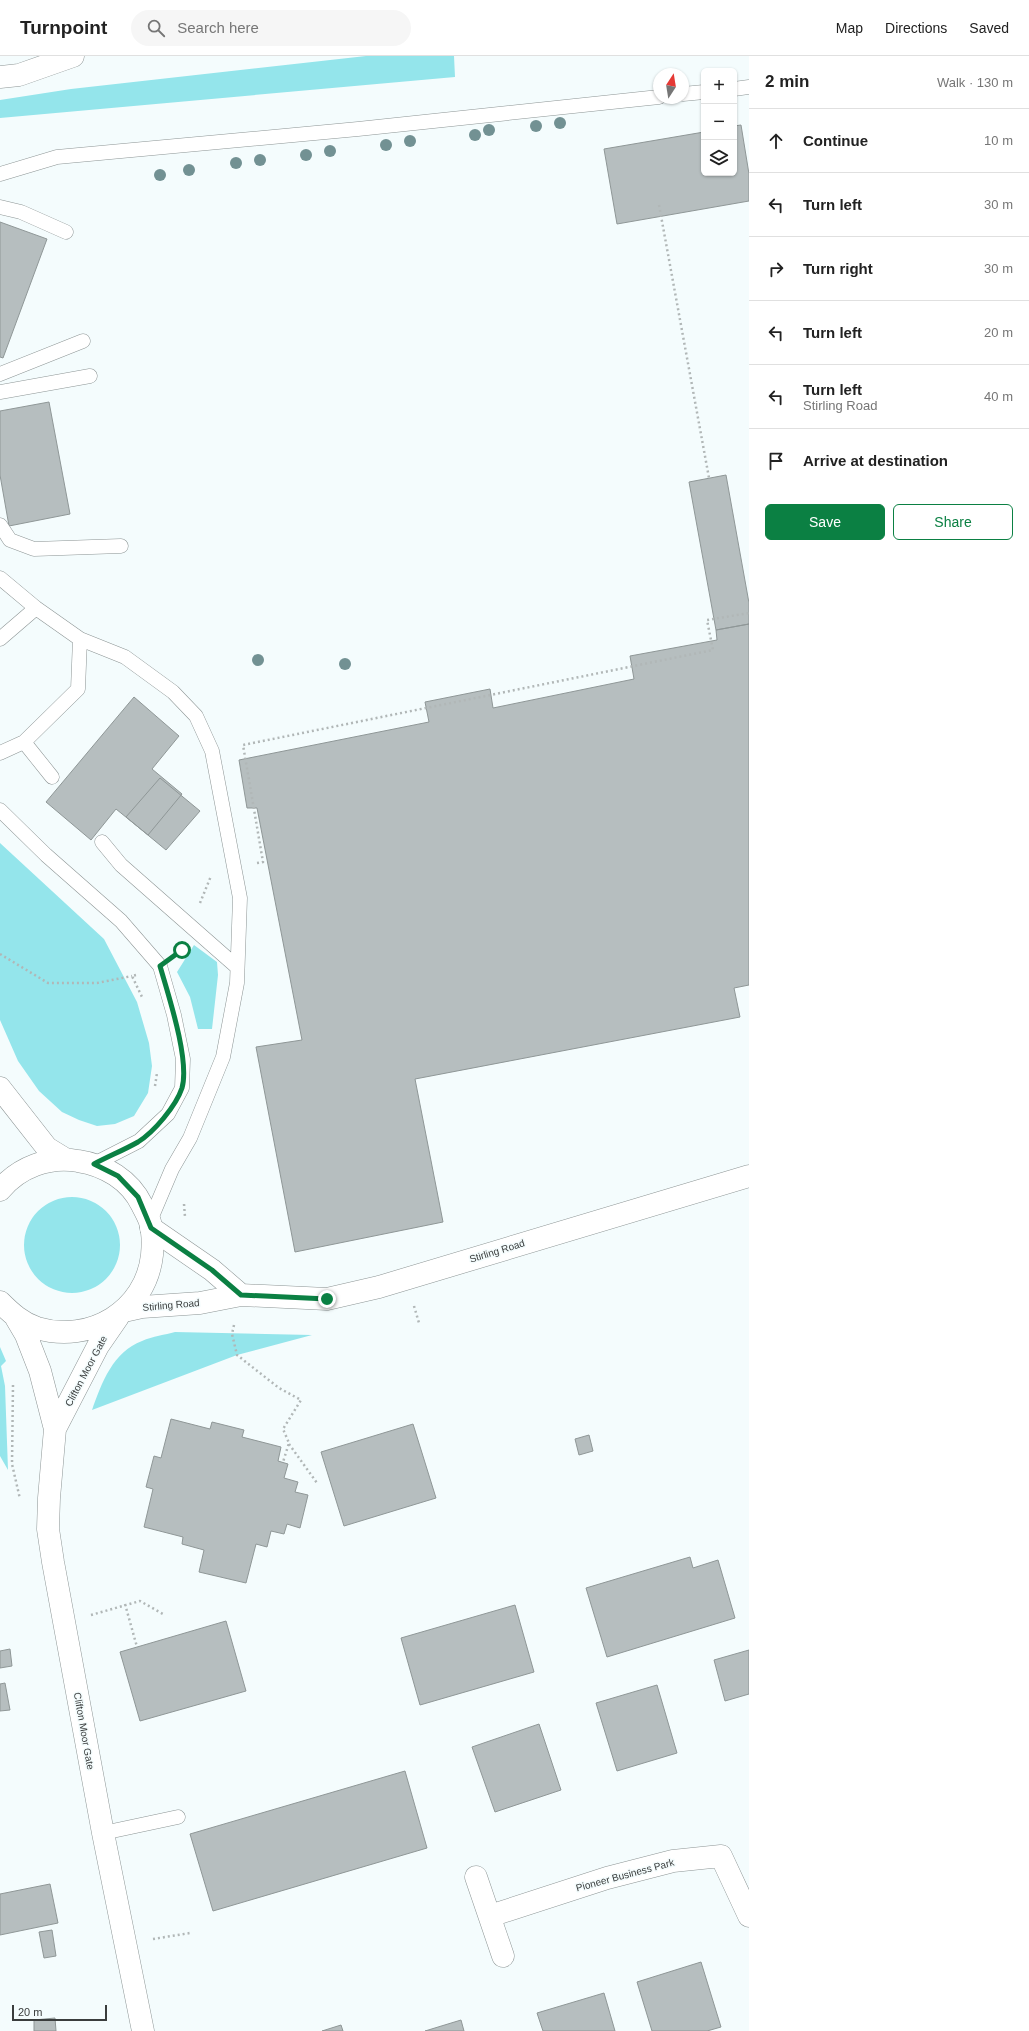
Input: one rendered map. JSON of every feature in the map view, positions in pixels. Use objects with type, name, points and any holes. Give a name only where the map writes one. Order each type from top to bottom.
[{"type":"main road","points":[[0,77],[19,75],[73,56]]},
{"type":"main road","points":[[0,1088],[47,1148],[65,1159]]},
{"type":"main road","points":[[0,1190],[8,1180],[35,1164],[65,1159],[94,1164],[118,1176],[138,1197],[150,1224],[212,1270],[241,1295]]},
{"type":"main road","name":"Stirling Road","points":[[122,1313],[142,1307],[200,1303],[241,1295],[311,1298],[334,1297],[379,1287],[749,1176]]},
{"type":"main road","name":"Clifton Moor Gate","points":[[55,1429],[98,1346],[122,1313],[136,1297],[147,1276],[151,1264],[153,1246],[150,1224]]},
{"type":"main road","points":[[0,1302],[16,1318],[36,1328],[65,1332],[79,1332],[101,1325],[122,1313]]},
{"type":"main road","name":"Clifton Moor Gate","points":[[16,1318],[26,1335],[40,1371],[55,1429],[48,1529],[103,1833],[143,2031]]},
{"type":"main road","name":"Pioneer Business Park","points":[[490,1916],[629,1872],[673,1861],[721,1856],[749,1916]]},
{"type":"main road","points":[[476,1877],[503,1956]]},
{"type":"lane","points":[[737,89],[749,87]]},
{"type":"lane","points":[[689,93],[701,92]]},
{"type":"lane","points":[[0,174],[57,157],[365,128],[653,98]]},
{"type":"lane","points":[[0,207],[21,212],[66,232]]},
{"type":"lane","points":[[0,374],[83,341]]},
{"type":"lane","points":[[0,392],[90,376]]},
{"type":"lane","points":[[0,525],[10,540],[34,549],[121,546]]},
{"type":"lane","points":[[0,578],[36,608],[80,639],[125,657],[173,692],[196,716],[212,751],[240,898],[237,983],[224,1057],[190,1138],[172,1169],[150,1224]]},
{"type":"lane","points":[[0,639],[36,608]]},
{"type":"lane","points":[[0,753],[24,742],[78,689],[80,639]]},
{"type":"lane","points":[[24,742],[52,777]]},
{"type":"lane","points":[[0,810],[46,855],[121,921],[160,966],[174,1015],[183,1059],[182,1088],[168,1114],[139,1141],[94,1164]]},
{"type":"lane","points":[[102,842],[121,865],[237,967]]},
{"type":"lane","points":[[103,1833],[178,1817]]},
{"type":"path","points":[[659,205],[709,478]]},
{"type":"path","points":[[191,926],[214,869],[263,862],[243,745],[713,650],[707,620],[749,613]]},
{"type":"path","points":[[0,954],[48,983],[97,983],[132,976],[160,966]]},
{"type":"path","points":[[132,976],[145,1002]]},
{"type":"path","points":[[154,1090],[158,1069]]},
{"type":"path","points":[[241,1295],[232,1334],[237,1355],[279,1388],[300,1400],[283,1429],[289,1443],[317,1483]]},
{"type":"path","points":[[283,1462],[289,1443]]},
{"type":"path","points":[[85,1617],[125,1604],[140,1601],[163,1614]]},
{"type":"path","points":[[125,1604],[137,1647]]},
{"type":"path","points":[[148,1940],[190,1933]]},
{"type":"shaded area","points":[[366,56],[454,56],[455,77],[0,118],[0,100],[71,89]]},
{"type":"shaded area","points":[[0,843],[104,939],[137,1002],[149,1043],[152,1066],[148,1093],[134,1116],[115,1124],[97,1126],[62,1112],[39,1091],[18,1061],[0,1020]]},
{"type":"shaded area","points":[[194,945],[217,962],[218,975],[212,1029],[198,1029],[190,997],[177,972]]},
{"type":"shaded area","points":[[72,1197],[90,1201],[106,1211],[116,1227],[120,1245],[116,1263],[106,1279],[90,1289],[72,1293],[54,1289],[38,1279],[28,1263],[24,1245],[28,1227],[38,1211],[54,1201]]},
{"type":"shaded area","points":[[175,1332],[312,1335],[237,1355],[92,1410],[110,1369],[123,1352],[146,1339]]},
{"type":"shaded area","points":[[0,1347],[6,1361],[1,1366],[5,1386],[8,1470],[0,1456]]},
{"type":"building","points":[[741,125],[749,174],[749,201],[617,224],[604,149],[701,133],[701,176],[737,176],[737,126]]},
{"type":"building","points":[[0,222],[47,239],[3,358],[0,357]]},
{"type":"building","points":[[49,402],[70,514],[9,526],[0,475],[0,411]]},
{"type":"building","points":[[726,475],[749,603],[749,624],[716,630],[689,482]]},
{"type":"building","points":[[749,624],[749,985],[734,988],[740,1017],[415,1079],[443,1222],[295,1252],[256,1047],[302,1040],[257,808],[247,808],[239,760],[429,722],[425,702],[490,689],[493,708],[634,679],[630,656],[717,640],[716,630]]},
{"type":"building","points":[[134,697],[179,736],[152,769],[182,794],[148,835],[116,809],[91,840],[46,802]]},
{"type":"building","points":[[160,778],[200,811],[166,850],[126,817]]},
{"type":"building","points":[[171,1419],[210,1429],[212,1422],[244,1430],[242,1437],[281,1447],[278,1461],[288,1464],[284,1478],[298,1482],[295,1492],[308,1495],[300,1528],[287,1524],[284,1534],[271,1531],[267,1547],[256,1544],[246,1583],[199,1572],[204,1550],[182,1544],[183,1537],[144,1527],[153,1489],[146,1487],[154,1456],[161,1458]]},
{"type":"building","points":[[413,1424],[436,1498],[344,1526],[321,1452]]},
{"type":"building","points":[[589,1435],[593,1451],[579,1455],[575,1439]]},
{"type":"building","points":[[690,1557],[693,1568],[718,1560],[735,1618],[607,1657],[586,1588]]},
{"type":"building","points":[[515,1605],[534,1672],[420,1705],[401,1638]]},
{"type":"building","points":[[226,1621],[246,1691],[140,1721],[120,1652]]},
{"type":"building","points":[[10,1649],[12,1666],[0,1668],[0,1651]]},
{"type":"building","points":[[749,1650],[749,1694],[725,1701],[714,1660]]},
{"type":"building","points":[[5,1683],[10,1710],[0,1711],[0,1684]]},
{"type":"building","points":[[657,1685],[677,1753],[617,1771],[596,1703]]},
{"type":"building","points":[[539,1724],[561,1790],[495,1812],[472,1747]]},
{"type":"building","points":[[405,1771],[427,1848],[213,1911],[190,1834]]},
{"type":"building","points":[[50,1884],[58,1923],[0,1935],[0,1894]]},
{"type":"building","points":[[52,1930],[56,1956],[44,1958],[39,1932]]},
{"type":"building","points":[[701,1962],[721,2027],[707,2031],[652,2031],[637,1982]]},
{"type":"building","points":[[604,1993],[615,2031],[543,2031],[537,2013]]},
{"type":"building","points":[[55,2018],[56,2031],[34,2031],[34,2020]]},
{"type":"building","points":[[461,2020],[464,2031],[425,2031]]},
{"type":"building","points":[[341,2025],[343,2031],[322,2031]]},
{"type":"route","points":[[182,950],[160,966],[174,1015],[183,1059],[182,1088],[168,1114],[139,1141],[94,1164],[118,1176],[138,1197],[150,1221],[151,1228],[212,1270],[241,1295],[327,1299]]}]
